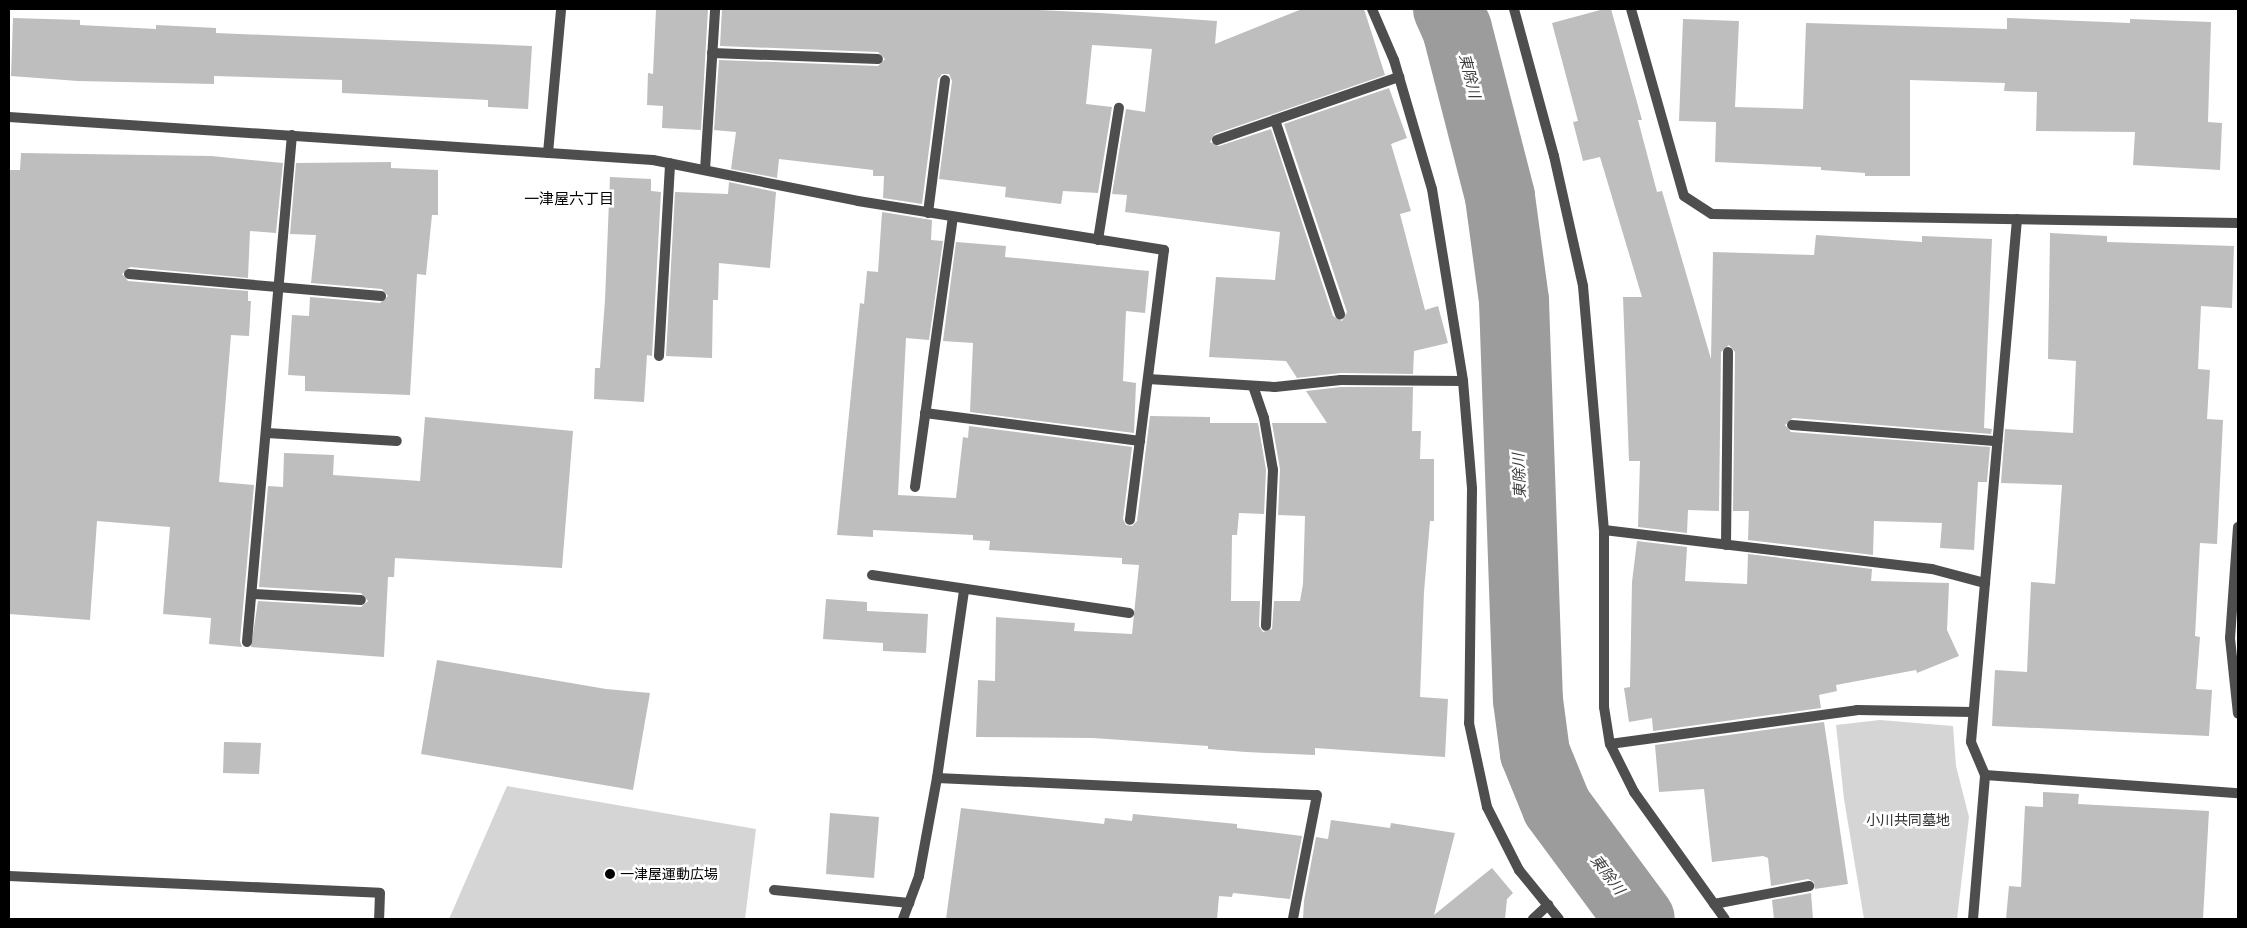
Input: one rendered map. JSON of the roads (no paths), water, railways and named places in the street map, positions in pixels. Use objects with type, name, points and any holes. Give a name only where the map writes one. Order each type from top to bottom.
[{"type":"street","points":[[548,153],[561,9]]},
{"type":"street","points":[[705,170],[715,9]]},
{"type":"street","points":[[1372,9],[1399,76],[1432,189],[1463,381],[1472,489],[1469,723],[1487,807],[1519,870],[1559,919]]},
{"type":"street","points":[[1514,9],[1554,156],[1583,286],[1604,530],[1604,707],[1610,744],[1634,792],[1725,919]]},
{"type":"street","points":[[1631,9],[1684,196],[1712,214],[2238,223]]},
{"type":"street","points":[[712,54],[878,59]]},
{"type":"street","points":[[1217,140],[1399,76]]},
{"type":"street","points":[[928,213],[945,80]]},
{"type":"street","points":[[1098,240],[1119,108]]},
{"type":"street","points":[[9,117],[548,153],[670,163],[928,213],[1164,250],[1130,520]]},
{"type":"street","points":[[1275,120],[1340,314]]},
{"type":"street","points":[[247,642],[281,287],[292,136]]},
{"type":"street","points":[[659,356],[670,163]]},
{"type":"street","points":[[915,486],[953,217]]},
{"type":"street","points":[[1973,919],[1985,775],[1971,742],[2017,219]]},
{"type":"street","points":[[129,274],[381,296]]},
{"type":"street","points":[[1726,544],[1728,352]]},
{"type":"street","points":[[1148,379],[1275,387],[1341,380],[1463,381]]},
{"type":"street","points":[[1253,386],[1264,418],[1273,470],[1266,626]]},
{"type":"street","points":[[925,413],[1140,441]]},
{"type":"street","points":[[1792,425],[1997,441]]},
{"type":"street","points":[[267,432],[397,441]]},
{"type":"street","points":[[2238,527],[2234,638],[2238,714]]},
{"type":"street","points":[[1604,530],[1932,569],[1985,583]]},
{"type":"street","points":[[872,575],[1128,613]]},
{"type":"street","points":[[903,919],[919,876],[937,778],[964,590]]},
{"type":"street","points":[[252,594],[361,600]]},
{"type":"street","points":[[1610,744],[1857,710],[1973,712]]},
{"type":"street","points":[[1985,775],[2238,793]]},
{"type":"street","points":[[937,778],[1317,795],[1293,919]]},
{"type":"street","points":[[9,876],[380,893],[379,919]]},
{"type":"street","points":[[1714,904],[1809,886]]},
{"type":"street","points":[[774,890],[909,904]]},
{"type":"street","points":[[1533,919],[1548,905]]},
{"type":"waterway","name":"東除川","points":[[1448,9],[1457,29],[1500,197],[1514,301],[1528,700],[1535,753],[1557,807],[1640,919]]},
{"type":"place","name":"一津屋運動広場","points":[[610,874]]},
{"type":"district","name":"一津屋六丁目","points":[[569,200]]},
{"type":"park label","name":"小川共同墓地","points":[[1908,820]]}]
